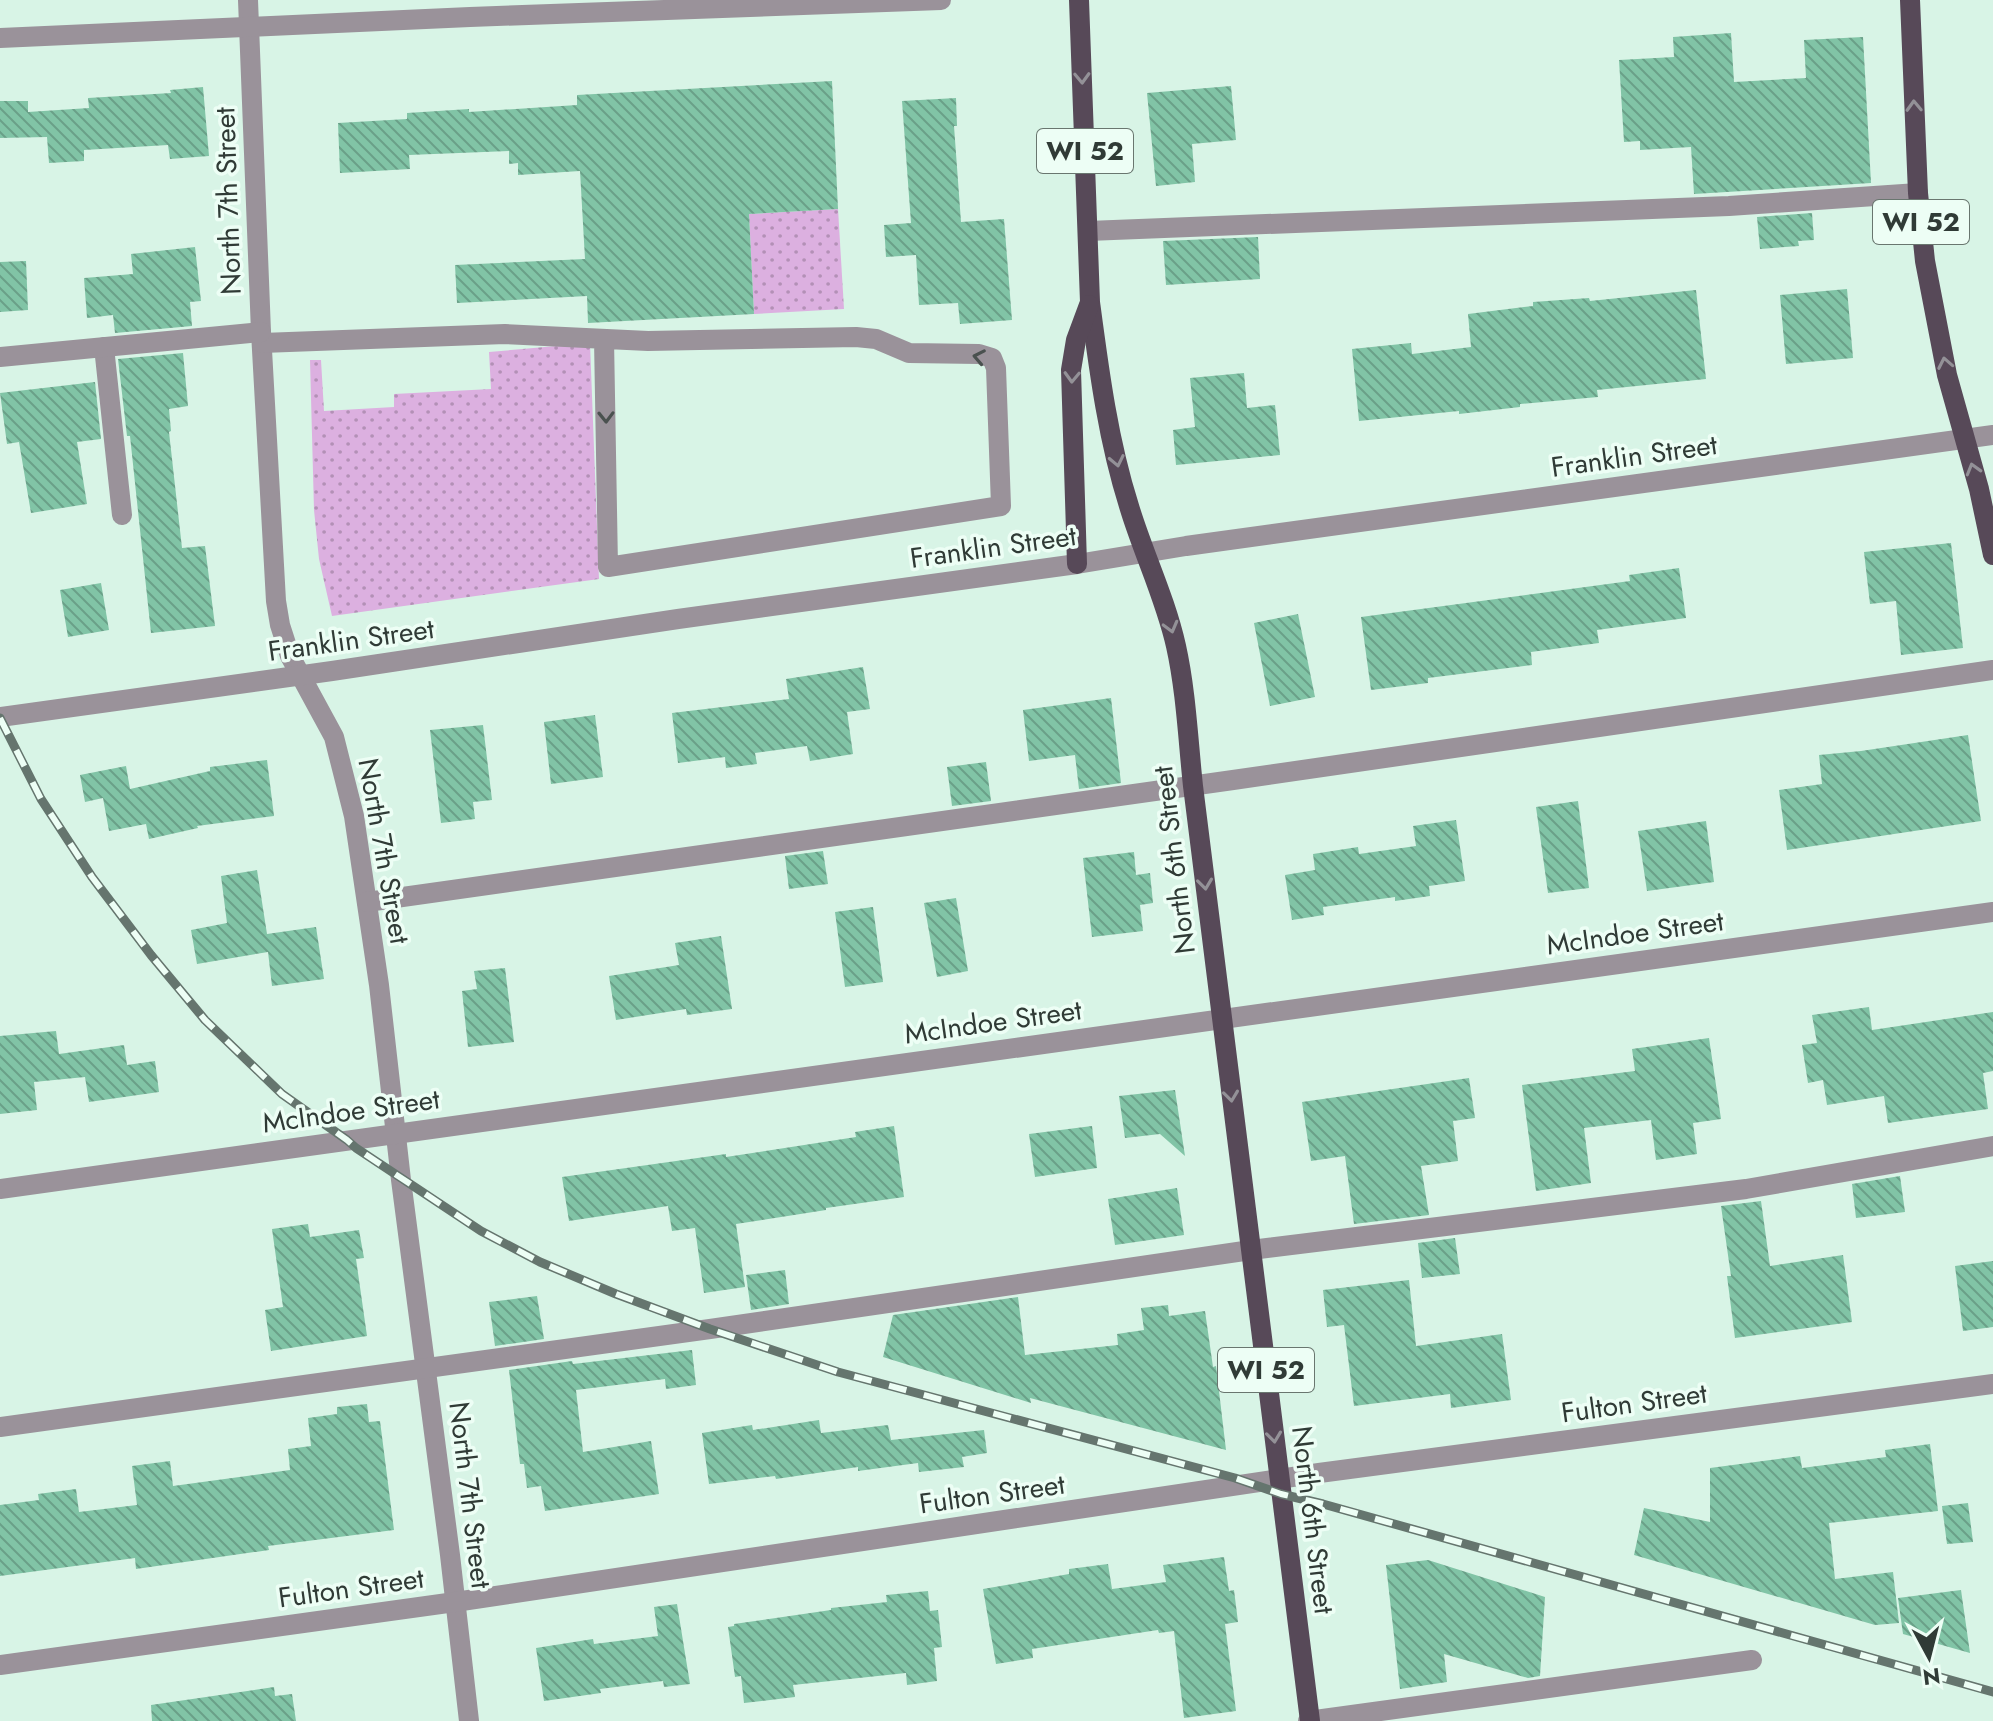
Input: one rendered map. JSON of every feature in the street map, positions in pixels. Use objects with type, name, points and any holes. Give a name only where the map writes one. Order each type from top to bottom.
[{"type":"main road","name":"North 6th Street","points":[[1079,0],[1090,302],[1099,370],[1112,441],[1130,510],[1170,619],[1180,664],[1309,1721]]},
{"type":"main road","name":"WI 52","points":[[1910,0],[1918,193],[1925,261],[1947,375],[1979,489],[1993,555]]},
{"type":"main road","points":[[1077,564],[1071,370],[1076,340],[1090,302]]},
{"type":"street","name":"North 7th Street","points":[[248,0],[276,601],[286,643],[334,737],[354,816],[469,1721]]},
{"type":"street","points":[[0,38],[941,0]]},
{"type":"street","points":[[1088,231],[1729,206],[1918,193]]},
{"type":"street","points":[[0,357],[104,347],[262,338],[505,334],[684,341],[856,337],[876,339],[909,353],[979,354],[992,358],[996,368],[1001,506],[608,567],[604,339]]},
{"type":"street","points":[[104,347],[122,515]]},
{"type":"street","name":"Franklin Street","points":[[0,717],[1993,435]]},
{"type":"street","points":[[367,902],[1993,670]]},
{"type":"street","name":"McIndoe Street","points":[[0,1189],[1993,912]]},
{"type":"street","points":[[0,1427],[710,1329],[1251,1250],[1746,1189],[1993,1146]]},
{"type":"street","name":"Fulton Street","points":[[0,1665],[455,1602],[1280,1479],[1993,1384]]},
{"type":"street","points":[[1309,1721],[1752,1660]]},
{"type":"shaded area","points":[[838,209],[844,309],[754,314],[749,214]]},
{"type":"shaded area","points":[[590,343],[599,579],[332,616],[319,559],[314,510],[310,360],[321,360],[324,411],[394,407],[394,394],[491,389],[489,352]]},
{"type":"building","points":[[1731,33],[1734,82],[1806,78],[1804,40],[1863,37],[1871,183],[1694,194],[1691,147],[1640,150],[1640,141],[1624,142],[1619,60],[1674,57],[1673,37]]},
{"type":"building","points":[[832,81],[838,209],[749,214],[754,314],[588,323],[587,296],[457,303],[455,265],[585,259],[580,171],[518,175],[518,163],[509,164],[509,151],[409,155],[410,169],[340,173],[338,123],[407,119],[407,113],[577,105],[577,95]]},
{"type":"building","points":[[1231,86],[1236,140],[1192,144],[1195,182],[1156,186],[1147,93]]},
{"type":"building","points":[[203,87],[209,156],[170,159],[168,145],[84,150],[84,161],[49,163],[47,137],[0,138],[0,101],[28,101],[28,112],[89,108],[88,98],[171,93],[170,90]]},
{"type":"building","points":[[956,98],[957,126],[954,126],[961,222],[1004,219],[1012,320],[960,324],[958,303],[919,305],[916,255],[886,257],[884,225],[911,223],[902,101]]},
{"type":"building","points":[[1812,213],[1814,240],[1798,241],[1799,246],[1760,249],[1757,217]]},
{"type":"building","points":[[1258,237],[1260,279],[1166,285],[1163,241]]},
{"type":"building","points":[[195,247],[201,301],[190,302],[192,326],[115,333],[113,315],[87,318],[84,278],[133,274],[131,254]]},
{"type":"building","points":[[26,261],[28,310],[0,312],[0,262]]},
{"type":"building","points":[[1847,289],[1853,358],[1786,364],[1780,295]]},
{"type":"building","points":[[1696,290],[1706,379],[1597,390],[1598,397],[1520,404],[1520,407],[1359,421],[1352,349],[1411,343],[1412,354],[1471,347],[1468,314],[1533,306],[1533,302],[1589,298],[1590,301]]},
{"type":"building","points":[[183,353],[188,406],[169,409],[182,548],[205,546],[215,626],[151,633],[130,436],[127,436],[118,359]]},
{"type":"building","points":[[1244,373],[1247,408],[1275,405],[1280,455],[1176,465],[1173,430],[1195,427],[1190,378]]},
{"type":"building","points":[[95,382],[101,439],[77,442],[87,504],[31,513],[19,442],[7,444],[0,393]]},
{"type":"building","points":[[1951,543],[1963,648],[1901,655],[1896,601],[1870,604],[1864,552]]},
{"type":"building","points":[[1679,568],[1686,618],[1597,630],[1599,643],[1531,652],[1532,665],[1428,678],[1428,683],[1371,690],[1361,617],[1630,581],[1629,575]]},
{"type":"building","points":[[101,583],[109,630],[68,637],[60,590]]},
{"type":"building","points":[[1298,614],[1315,697],[1270,706],[1254,623]]},
{"type":"building","points":[[863,667],[870,709],[847,712],[853,754],[810,761],[807,746],[755,753],[757,764],[726,768],[725,757],[678,763],[672,713],[789,699],[786,679]]},
{"type":"building","points":[[1111,698],[1121,783],[1079,789],[1075,755],[1029,761],[1023,710]]},
{"type":"building","points":[[595,715],[603,777],[551,784],[544,722]]},
{"type":"building","points":[[483,725],[492,800],[473,802],[475,819],[441,823],[430,730]]},
{"type":"building","points":[[1968,735],[1981,821],[1787,850],[1779,790],[1822,784],[1819,755]]},
{"type":"building","points":[[267,760],[274,816],[197,826],[149,839],[146,824],[109,831],[103,798],[85,802],[80,775],[126,766],[130,789],[210,771],[210,767]]},
{"type":"building","points":[[986,762],[991,801],[952,806],[947,767]]},
{"type":"building","points":[[1578,801],[1589,888],[1548,893],[1536,807]]},
{"type":"building","points":[[1456,820],[1465,881],[1429,886],[1430,896],[1395,901],[1395,897],[1323,907],[1324,915],[1292,920],[1285,875],[1315,870],[1313,854],[1358,847],[1359,854],[1416,846],[1413,826]]},
{"type":"building","points":[[1706,821],[1714,882],[1647,891],[1638,831]]},
{"type":"building","points":[[823,851],[828,884],[789,889],[785,856]]},
{"type":"building","points":[[1134,852],[1136,875],[1150,873],[1153,903],[1140,905],[1143,931],[1092,937],[1083,858]]},
{"type":"building","points":[[257,870],[267,934],[316,927],[324,979],[272,986],[268,952],[197,964],[191,930],[227,923],[221,876]]},
{"type":"building","points":[[956,898],[968,971],[937,977],[924,903]]},
{"type":"building","points":[[873,907],[883,982],[845,987],[835,912]]},
{"type":"building","points":[[721,936],[732,1009],[687,1015],[686,1009],[616,1020],[609,976],[679,965],[675,943]]},
{"type":"building","points":[[505,968],[514,1042],[468,1047],[462,991],[477,989],[474,971]]},
{"type":"building","points":[[1869,1007],[1872,1030],[1993,1012],[1993,1071],[1983,1073],[1988,1109],[1888,1123],[1884,1096],[1827,1105],[1823,1080],[1808,1083],[1802,1045],[1817,1043],[1812,1015]]},
{"type":"building","points":[[56,1031],[59,1054],[124,1045],[127,1065],[155,1061],[159,1092],[89,1102],[85,1077],[34,1082],[37,1110],[0,1114],[0,1036]]},
{"type":"building","points":[[1709,1038],[1721,1119],[1693,1123],[1697,1154],[1656,1160],[1651,1120],[1584,1128],[1591,1183],[1536,1191],[1522,1085],[1635,1071],[1632,1049]]},
{"type":"building","points":[[1469,1078],[1475,1118],[1453,1121],[1458,1161],[1421,1166],[1429,1215],[1354,1224],[1345,1156],[1311,1161],[1302,1102]]},
{"type":"building","points":[[1175,1090],[1185,1156],[1160,1134],[1125,1138],[1119,1096]]},
{"type":"building","points":[[894,1126],[904,1197],[736,1224],[745,1287],[704,1293],[695,1228],[672,1231],[668,1206],[569,1221],[562,1177],[726,1154],[726,1157],[856,1137],[855,1132]]},
{"type":"building","points":[[1092,1126],[1097,1168],[1035,1177],[1029,1134]]},
{"type":"building","points":[[1900,1176],[1905,1212],[1856,1218],[1852,1184]]},
{"type":"building","points":[[1177,1188],[1184,1235],[1115,1245],[1108,1199]]},
{"type":"building","points":[[1761,1201],[1770,1266],[1843,1255],[1852,1322],[1735,1338],[1727,1276],[1731,1276],[1721,1206]]},
{"type":"building","points":[[308,1224],[310,1237],[359,1230],[364,1258],[356,1259],[367,1336],[271,1351],[265,1310],[283,1307],[272,1229]]},
{"type":"building","points":[[1455,1238],[1460,1274],[1422,1278],[1418,1243]]},
{"type":"building","points":[[1993,1261],[1993,1327],[1963,1331],[1955,1266]]},
{"type":"building","points":[[785,1270],[789,1304],[751,1310],[746,1275]]},
{"type":"building","points":[[1409,1280],[1416,1346],[1502,1334],[1511,1400],[1451,1408],[1450,1394],[1354,1406],[1344,1325],[1327,1327],[1323,1290]]},
{"type":"building","points":[[537,1296],[544,1339],[495,1346],[489,1302]]},
{"type":"building","points":[[1018,1297],[1025,1355],[1118,1345],[1117,1334],[1144,1330],[1141,1308],[1168,1305],[1169,1316],[1205,1311],[1213,1367],[1216,1366],[1226,1450],[1030,1398],[1031,1403],[883,1357],[893,1315]]},
{"type":"building","points":[[692,1350],[696,1385],[666,1389],[665,1379],[576,1390],[583,1452],[651,1441],[659,1494],[545,1511],[541,1486],[527,1488],[524,1464],[520,1464],[509,1370]]},
{"type":"building","points":[[367,1404],[369,1422],[380,1421],[394,1530],[268,1546],[269,1550],[136,1569],[135,1558],[0,1576],[0,1505],[39,1500],[38,1494],[76,1489],[79,1512],[137,1505],[132,1466],[170,1461],[173,1486],[290,1470],[288,1449],[311,1446],[308,1418],[337,1414],[337,1407]]},
{"type":"building","points":[[819,1420],[821,1433],[888,1425],[891,1440],[984,1430],[987,1453],[962,1457],[964,1467],[919,1472],[918,1463],[858,1471],[858,1467],[776,1479],[775,1476],[709,1484],[702,1433],[752,1425],[753,1430]]},
{"type":"building","points":[[1930,1444],[1938,1511],[1829,1523],[1835,1579],[1893,1572],[1899,1623],[1875,1625],[1634,1555],[1644,1508],[1710,1522],[1710,1468],[1800,1456],[1802,1468],[1886,1457],[1885,1450]]},
{"type":"building","points":[[1968,1503],[1973,1542],[1947,1544],[1942,1506]]},
{"type":"building","points":[[1224,1557],[1229,1591],[1234,1590],[1238,1622],[1225,1624],[1236,1711],[1184,1718],[1174,1631],[1159,1633],[1158,1630],[1032,1649],[1033,1658],[996,1664],[983,1589],[1069,1574],[1069,1569],[1108,1564],[1112,1589],[1166,1582],[1163,1565]]},
{"type":"building","points":[[1428,1560],[1545,1597],[1540,1676],[1528,1678],[1444,1654],[1447,1682],[1400,1689],[1386,1565]]},
{"type":"building","points":[[1961,1590],[1970,1653],[1903,1634],[1898,1598]]},
{"type":"building","points":[[928,1591],[930,1611],[938,1610],[942,1647],[934,1648],[937,1681],[907,1685],[906,1673],[793,1685],[795,1697],[744,1703],[741,1676],[735,1677],[728,1627],[831,1608],[887,1602],[886,1595]]},
{"type":"building","points":[[677,1604],[690,1684],[664,1687],[663,1681],[600,1689],[601,1693],[544,1701],[536,1648],[593,1639],[594,1644],[658,1636],[654,1607]]},
{"type":"building","points":[[274,1687],[275,1696],[292,1694],[296,1721],[152,1721],[151,1705]]},
{"type":"railway","points":[[0,718],[41,799],[92,877],[205,1020],[282,1094],[356,1148],[481,1231],[540,1262],[710,1329],[838,1372],[1235,1478],[1281,1494],[1993,1692]]}]
